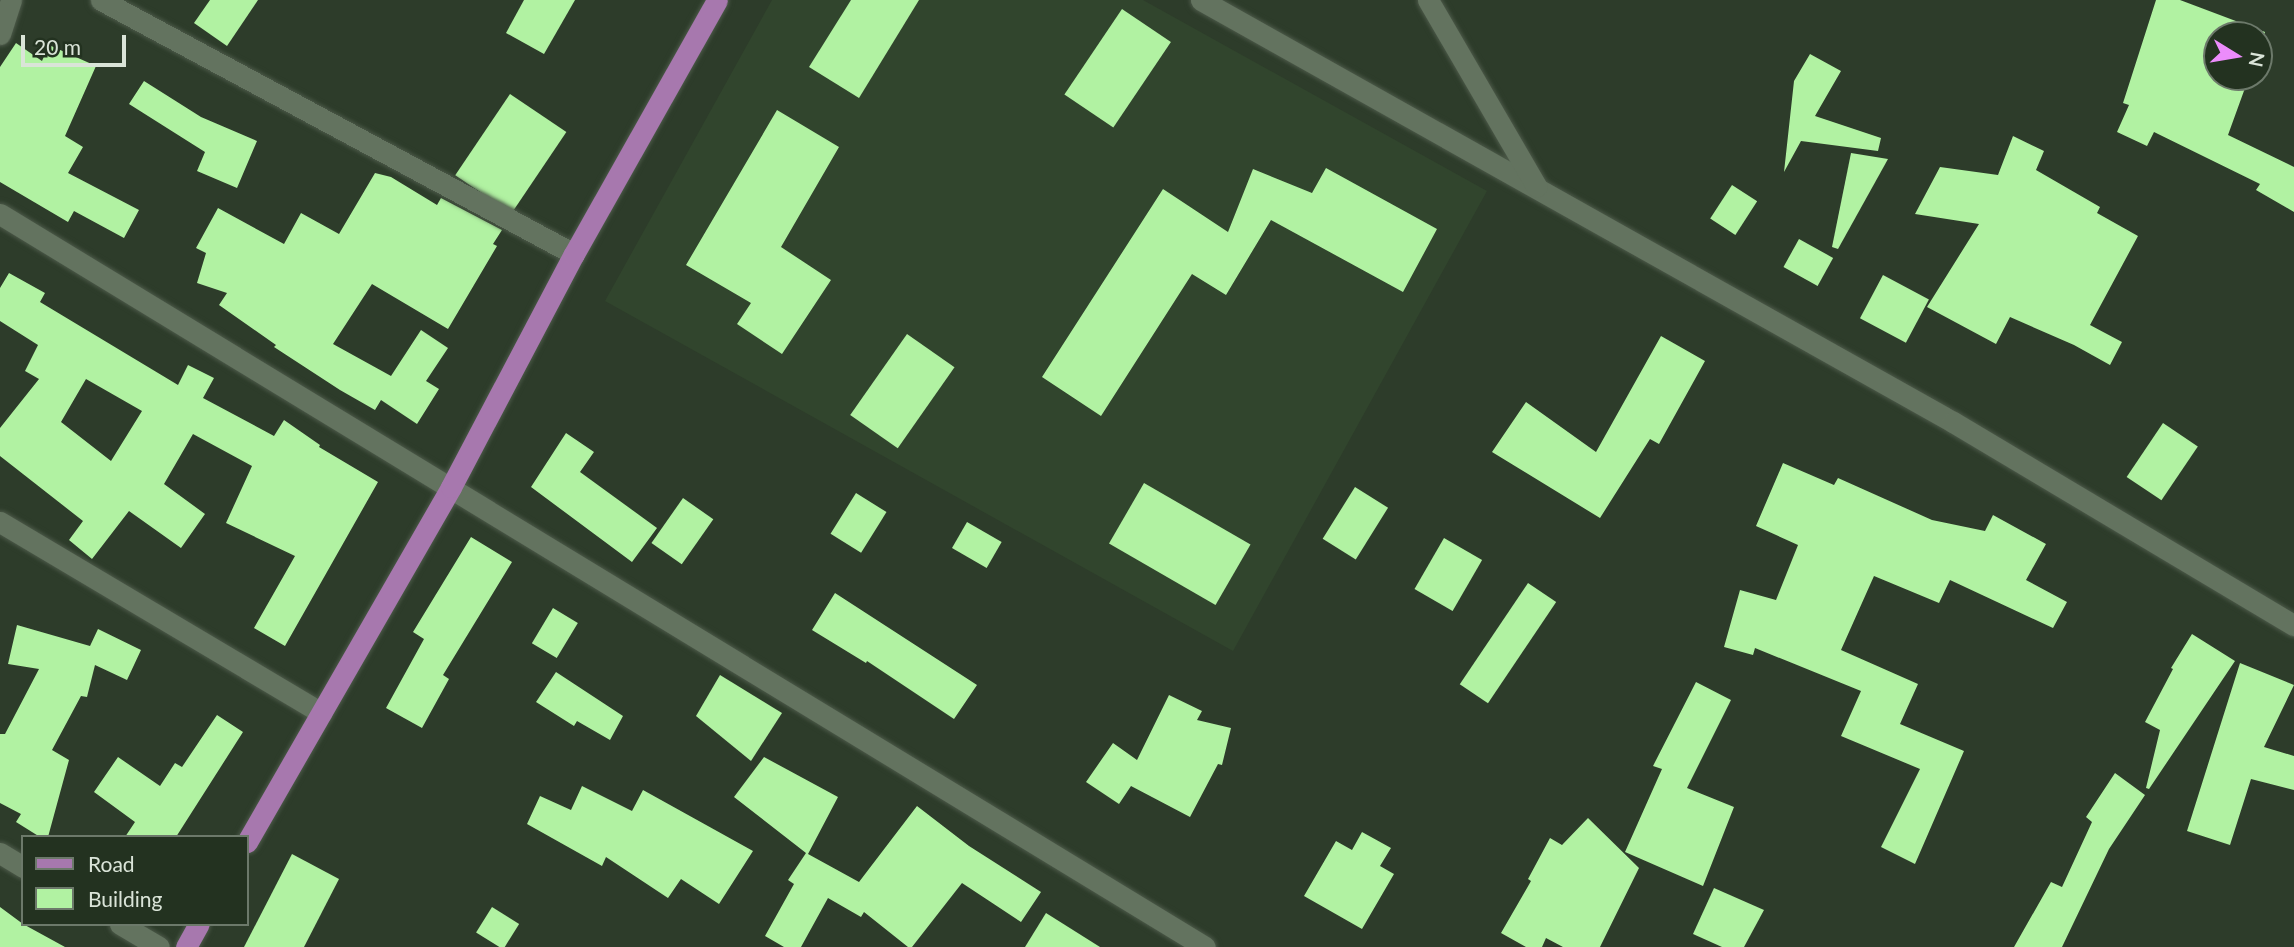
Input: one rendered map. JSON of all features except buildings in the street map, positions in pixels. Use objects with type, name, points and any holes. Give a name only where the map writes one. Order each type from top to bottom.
[{"type":"main road","points":[[248,840],[451,487],[574,254],[717,0]]},
{"type":"main road","points":[[186,947],[198,926]]},
{"type":"street","points":[[0,34],[11,0]]},
{"type":"street","points":[[101,0],[574,254]]},
{"type":"street","points":[[1201,0],[1953,422],[2294,625]]},
{"type":"street","points":[[1428,0],[1538,189]]},
{"type":"street","points":[[0,214],[1205,947]]},
{"type":"street","points":[[0,522],[322,713]]},
{"type":"street","points":[[0,853],[21,866]]},
{"type":"street","points":[[123,926],[159,947]]},
{"type":"shaded area","points":[[772,0],[1143,0],[1487,191],[1233,651],[605,301]]}]
